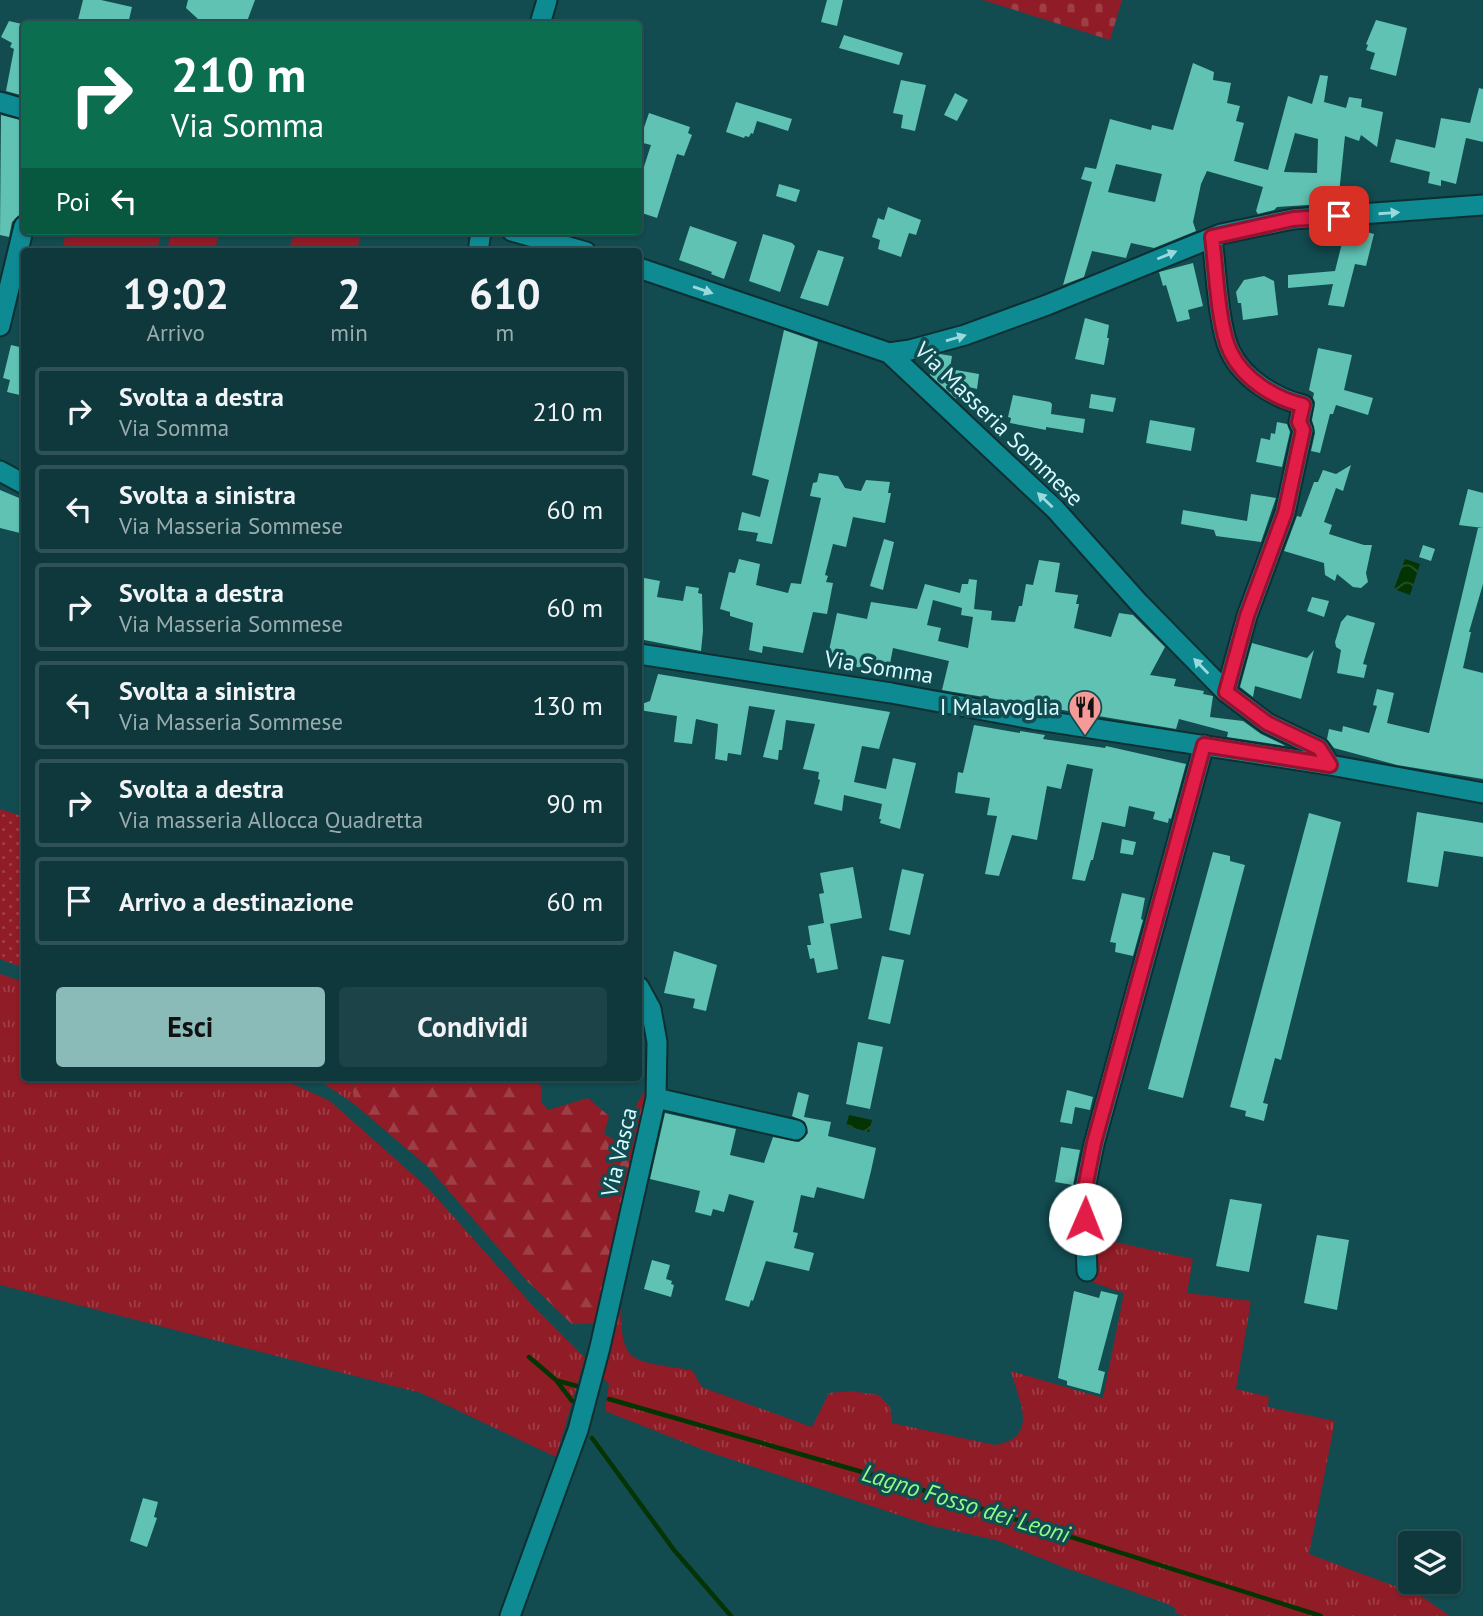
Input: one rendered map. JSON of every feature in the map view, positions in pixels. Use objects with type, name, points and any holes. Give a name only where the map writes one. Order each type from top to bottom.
[{"type":"street","points":[[541,21],[547,0]]},
{"type":"street","points":[[0,102],[21,108]]},
{"type":"street","points":[[889,353],[965,335],[1212,237],[1293,219],[1483,205]]},
{"type":"street","points":[[0,326],[22,235]]},
{"type":"street","points":[[526,235],[572,248]]},
{"type":"street","points":[[1212,237],[1230,352],[1244,370],[1274,395],[1303,405],[1299,422],[1303,430],[1285,513],[1247,616],[1226,692]]},
{"type":"street","name":"Via Masseria Sommese","points":[[642,269],[889,353],[1055,509],[1139,603],[1226,692],[1267,723],[1319,748],[1330,765]]},
{"type":"street","points":[[0,471],[21,482]]},
{"type":"street","name":"Via Somma","points":[[642,654],[1330,765],[1483,793]]},
{"type":"street","points":[[1087,1271],[1084,1193],[1094,1143],[1204,745]]},
{"type":"street","name":"Via Vasca","points":[[510,1616],[578,1430],[656,1098],[657,1042],[651,1009],[642,992]]},
{"type":"street","points":[[656,1098],[796,1130]]},
{"type":"green space","points":[[983,0],[1122,0],[1110,40]]},
{"type":"green space","points":[[66,235],[161,235],[157,248],[62,248]]},
{"type":"green space","points":[[171,235],[219,235],[215,248],[167,248]]},
{"type":"green space","points":[[294,235],[361,235],[357,248],[289,248]]},
{"type":"green space","points":[[0,809],[21,816],[21,967],[0,959]]},
{"type":"green space","points":[[0,974],[21,981],[21,1081],[287,1081],[330,1101],[428,1188],[533,1306],[585,1358],[556,1457],[421,1393],[0,1285]]},
{"type":"green space","points":[[320,1081],[352,1081],[354,1104]]},
{"type":"green space","points":[[352,1081],[535,1081],[541,1086],[541,1102],[548,1110],[588,1098],[609,1116],[604,1134],[616,1141],[645,1090],[653,1094],[599,1323],[572,1324],[526,1280],[428,1167],[354,1104]]},
{"type":"green space","points":[[1096,1238],[1193,1259],[1187,1293],[1251,1301],[1236,1389],[1269,1397],[1268,1407],[1335,1421],[1309,1554],[1398,1587],[1398,1594],[1421,1596],[1450,1616],[1185,1616],[1175,1613],[1175,1608],[1168,1604],[996,1540],[932,1526],[709,1452],[605,1411],[609,1384],[604,1379],[603,1371],[620,1293],[623,1336],[632,1356],[652,1364],[691,1370],[704,1388],[812,1427],[829,1393],[850,1391],[879,1395],[890,1407],[892,1423],[995,1445],[1009,1441],[1018,1434],[1022,1426],[1021,1406],[1011,1371],[1103,1398],[1124,1293],[1094,1283]]},
{"type":"water","points":[[1405,559],[1420,564],[1410,595],[1394,589]]},
{"type":"water","points":[[849,1115],[872,1120],[869,1132],[846,1126]]},
{"type":"building","points":[[83,0],[101,0],[132,7],[129,21],[78,21]]},
{"type":"building","points":[[188,0],[255,0],[247,21],[205,21],[198,19],[186,8]]},
{"type":"building","points":[[827,0],[843,0],[837,26],[821,22]]},
{"type":"building","points":[[1376,20],[1407,28],[1396,76],[1370,69],[1375,53],[1366,50],[1366,44]]},
{"type":"building","points":[[9,21],[21,24],[21,95],[6,91],[14,49],[10,47],[12,43],[1,37]]},
{"type":"building","points":[[844,35],[903,53],[899,65],[839,48]]},
{"type":"building","points":[[1193,63],[1214,72],[1213,80],[1231,83],[1227,103],[1240,106],[1236,121],[1244,123],[1234,161],[1268,170],[1288,96],[1312,104],[1320,75],[1328,76],[1324,102],[1346,108],[1349,97],[1362,99],[1361,107],[1383,112],[1377,147],[1361,135],[1359,141],[1345,136],[1338,203],[1277,207],[1258,214],[1256,211],[1263,187],[1207,171],[1201,184],[1193,222],[1196,231],[1154,248],[1131,243],[1126,258],[1092,251],[1084,277],[1063,285],[1092,182],[1081,179],[1085,167],[1096,169],[1110,119],[1151,130],[1152,125],[1173,130]],"holes":[[[1295,133],[1318,139],[1317,173],[1284,172]],[[1116,164],[1162,174],[1155,202],[1108,192]]]},
{"type":"building","points":[[901,80],[926,85],[915,131],[901,128],[903,115],[893,113]]},
{"type":"building","points":[[1479,88],[1483,89],[1483,142],[1466,138],[1456,184],[1441,180],[1441,186],[1428,183],[1430,172],[1390,162],[1396,139],[1435,148],[1441,118],[1470,123]]},
{"type":"building","points":[[955,93],[968,100],[957,121],[944,115]]},
{"type":"building","points":[[736,102],[792,119],[788,131],[757,121],[753,134],[749,137],[726,132]]},
{"type":"building","points":[[649,113],[690,127],[688,133],[692,135],[684,156],[677,154],[657,218],[642,213],[642,173],[651,145],[642,143],[642,133]]},
{"type":"building","points":[[1,115],[21,120],[21,206],[19,215],[12,222],[9,237],[0,235]]},
{"type":"building","points":[[779,184],[800,190],[796,202],[776,196]]},
{"type":"building","points":[[888,207],[921,220],[916,235],[909,233],[901,257],[878,249],[880,240],[872,237],[878,218],[884,220]]},
{"type":"building","points":[[690,226],[737,242],[724,279],[679,260]]},
{"type":"building","points":[[1346,227],[1374,234],[1366,266],[1355,264],[1344,307],[1328,305],[1333,284],[1288,288],[1288,275],[1335,271]]},
{"type":"building","points":[[763,234],[795,246],[780,292],[749,281]]},
{"type":"building","points":[[818,250],[844,257],[828,306],[800,298]]},
{"type":"building","points":[[1193,263],[1203,306],[1188,310],[1190,319],[1177,322],[1166,285],[1163,286],[1159,272]]},
{"type":"building","points":[[1264,276],[1274,281],[1278,315],[1243,320],[1241,303],[1238,303],[1236,292],[1244,280]]},
{"type":"building","points":[[1085,318],[1109,325],[1104,365],[1075,359]]},
{"type":"building","points":[[784,330],[818,342],[772,544],[756,541],[758,533],[738,530],[742,512],[760,517],[769,480],[752,475]]},
{"type":"building","points":[[11,345],[21,347],[21,395],[7,392],[10,380],[3,378]]},
{"type":"building","points":[[1318,348],[1352,355],[1344,390],[1373,398],[1368,415],[1336,405],[1333,414],[1330,414],[1320,453],[1311,451],[1315,433],[1312,420],[1315,402],[1314,393],[1309,390]]},
{"type":"building","points":[[940,354],[952,356],[950,369],[979,374],[977,389],[961,385],[963,397],[956,399],[930,375],[929,358]]},
{"type":"building","points":[[1091,394],[1116,398],[1113,412],[1089,408]]},
{"type":"building","points":[[1013,395],[1050,402],[1051,414],[1085,419],[1083,433],[1010,423],[1011,418],[1008,417]]},
{"type":"building","points":[[1150,420],[1195,428],[1191,451],[1146,443]]},
{"type":"building","points":[[1277,422],[1287,424],[1290,432],[1282,467],[1256,462],[1261,438],[1270,440],[1271,433],[1275,434]]},
{"type":"building","points":[[1351,465],[1343,491],[1336,488],[1324,522],[1332,525],[1329,534],[1372,545],[1366,573],[1368,582],[1361,588],[1353,587],[1337,574],[1335,581],[1325,575],[1324,563],[1284,551],[1297,516],[1301,517],[1314,482],[1318,482],[1323,470],[1336,474]]},
{"type":"building","points":[[819,473],[838,476],[845,488],[861,491],[866,480],[890,482],[888,493],[891,493],[885,523],[853,517],[846,547],[833,544],[825,575],[828,576],[826,582],[833,583],[827,614],[813,612],[803,653],[763,646],[762,653],[749,650],[753,623],[730,616],[730,612],[720,609],[729,572],[735,573],[739,559],[760,564],[756,585],[788,593],[791,583],[801,584],[821,498],[810,496]]},
{"type":"building","points":[[1468,489],[1483,493],[1483,528],[1459,525]]},
{"type":"building","points":[[0,490],[21,499],[21,533],[0,528]]},
{"type":"building","points":[[1251,494],[1276,498],[1261,542],[1216,536],[1214,530],[1181,524],[1183,510],[1247,521]]},
{"type":"building","points":[[1478,528],[1483,528],[1483,584],[1469,632],[1463,668],[1483,673],[1483,779],[1397,765],[1334,748],[1327,739],[1329,729],[1342,732],[1343,726],[1369,733],[1377,706],[1373,705],[1377,689],[1394,693],[1387,723],[1429,733]]},
{"type":"building","points":[[884,539],[894,542],[883,590],[870,586]]},
{"type":"building","points":[[1423,545],[1435,549],[1431,561],[1419,557]]},
{"type":"building","points":[[1039,560],[1060,563],[1055,592],[1078,595],[1074,628],[1111,637],[1119,613],[1133,615],[1165,647],[1150,675],[1176,679],[1174,686],[1204,691],[1203,694],[1213,696],[1210,717],[1243,721],[1261,734],[1286,746],[1227,737],[1228,732],[1179,719],[1176,729],[942,690],[949,661],[893,648],[888,674],[827,660],[837,613],[867,619],[871,602],[917,609],[925,584],[960,593],[962,584],[968,584],[969,579],[977,580],[974,609],[992,611],[991,620],[1015,622],[1019,606],[1022,606],[1026,584],[1033,585]],"holes":[[[933,600],[962,608],[961,615],[973,617],[968,648],[938,641],[941,628],[927,625]]]},
{"type":"building","points":[[642,578],[660,581],[657,597],[683,601],[686,586],[699,588],[698,593],[702,594],[701,651],[642,640]]},
{"type":"building","points":[[1312,597],[1329,601],[1324,617],[1307,611]]},
{"type":"building","points":[[1347,615],[1375,623],[1363,664],[1367,665],[1364,678],[1337,673],[1341,650],[1336,647],[1335,642],[1341,622]]},
{"type":"building","points":[[1252,643],[1307,658],[1314,650],[1301,699],[1255,686],[1253,697],[1240,687]]},
{"type":"building","points":[[658,674],[890,712],[879,749],[862,746],[854,782],[886,789],[893,758],[916,763],[900,829],[880,823],[882,804],[844,795],[842,811],[814,804],[820,780],[819,772],[803,769],[815,724],[786,720],[778,760],[763,757],[775,710],[749,706],[741,755],[728,753],[727,761],[715,759],[718,724],[696,719],[692,744],[674,742],[677,716],[642,710],[642,704],[650,701]]},
{"type":"building","points":[[974,725],[1045,735],[1043,739],[1106,746],[1186,764],[1171,819],[1169,818],[1168,823],[1153,819],[1155,812],[1129,806],[1125,827],[1102,822],[1085,881],[1072,879],[1093,769],[1067,764],[1061,789],[1047,786],[1037,840],[1012,835],[999,876],[985,874],[997,816],[987,815],[990,798],[955,793],[958,772],[963,773]]},
{"type":"building","points":[[1417,812],[1483,823],[1483,857],[1444,851],[1438,887],[1407,882]]},
{"type":"building","points":[[1309,813],[1341,822],[1281,1060],[1275,1058],[1263,1103],[1268,1104],[1264,1121],[1245,1116],[1246,1111],[1230,1107]]},
{"type":"building","points":[[1122,839],[1136,842],[1133,855],[1120,853]]},
{"type":"building","points":[[1213,852],[1230,856],[1230,861],[1245,865],[1183,1098],[1148,1089]]},
{"type":"building","points":[[853,867],[862,918],[830,924],[838,969],[817,973],[814,958],[810,959],[807,945],[811,945],[808,926],[824,923],[819,894],[824,893],[820,873]]},
{"type":"building","points":[[902,869],[924,874],[910,935],[889,930]]},
{"type":"building","points":[[1122,893],[1145,898],[1143,920],[1133,956],[1115,952],[1116,943],[1110,942]]},
{"type":"building","points":[[674,951],[717,965],[706,1011],[693,1008],[695,999],[664,993]]},
{"type":"building","points":[[882,956],[904,960],[890,1024],[868,1019]]},
{"type":"building","points":[[858,1042],[883,1047],[870,1109],[846,1104]]},
{"type":"building","points":[[1067,1090],[1093,1097],[1090,1110],[1075,1107],[1072,1124],[1060,1122]]},
{"type":"building","points":[[798,1092],[809,1095],[804,1117],[831,1122],[828,1136],[876,1148],[871,1171],[864,1199],[817,1187],[814,1198],[801,1195],[793,1232],[798,1233],[794,1248],[814,1253],[809,1271],[766,1261],[749,1307],[725,1300],[754,1201],[729,1194],[724,1212],[713,1209],[711,1216],[695,1212],[700,1191],[650,1179],[665,1113],[736,1129],[730,1155],[764,1163],[773,1137],[799,1142],[808,1133],[805,1122],[792,1116]]},
{"type":"building","points":[[1061,1147],[1080,1150],[1073,1185],[1055,1182]]},
{"type":"building","points":[[1230,1199],[1262,1204],[1249,1272],[1216,1266]]},
{"type":"building","points":[[1317,1235],[1349,1240],[1337,1310],[1304,1303]]},
{"type":"building","points":[[652,1260],[670,1265],[666,1279],[674,1285],[671,1297],[644,1289]]},
{"type":"building","points":[[1074,1291],[1099,1298],[1101,1291],[1118,1295],[1098,1370],[1105,1372],[1100,1394],[1067,1385],[1067,1381],[1058,1378]]},
{"type":"building","points":[[143,1498],[158,1502],[154,1517],[157,1518],[147,1547],[130,1541]]},
{"type":"waterway","points":[[529,1357],[556,1380],[572,1401]]},
{"type":"waterway","name":"Lagno Fosso dei Leoni","points":[[558,1381],[577,1386]]},
{"type":"waterway","name":"Lagno Fosso dei Leoni","points":[[609,1399],[897,1482],[1321,1616]]},
{"type":"waterway","points":[[592,1438],[674,1550],[731,1616]]},
{"type":"place","name":"I Malavoglia","points":[[1085,737]]},
{"type":"route","points":[[1085,1219],[1084,1193],[1094,1143],[1204,745],[1330,765],[1319,748],[1267,723],[1226,692],[1247,616],[1285,513],[1303,430],[1299,422],[1303,405],[1274,395],[1244,370],[1230,352],[1212,237],[1293,219],[1339,216]]}]
